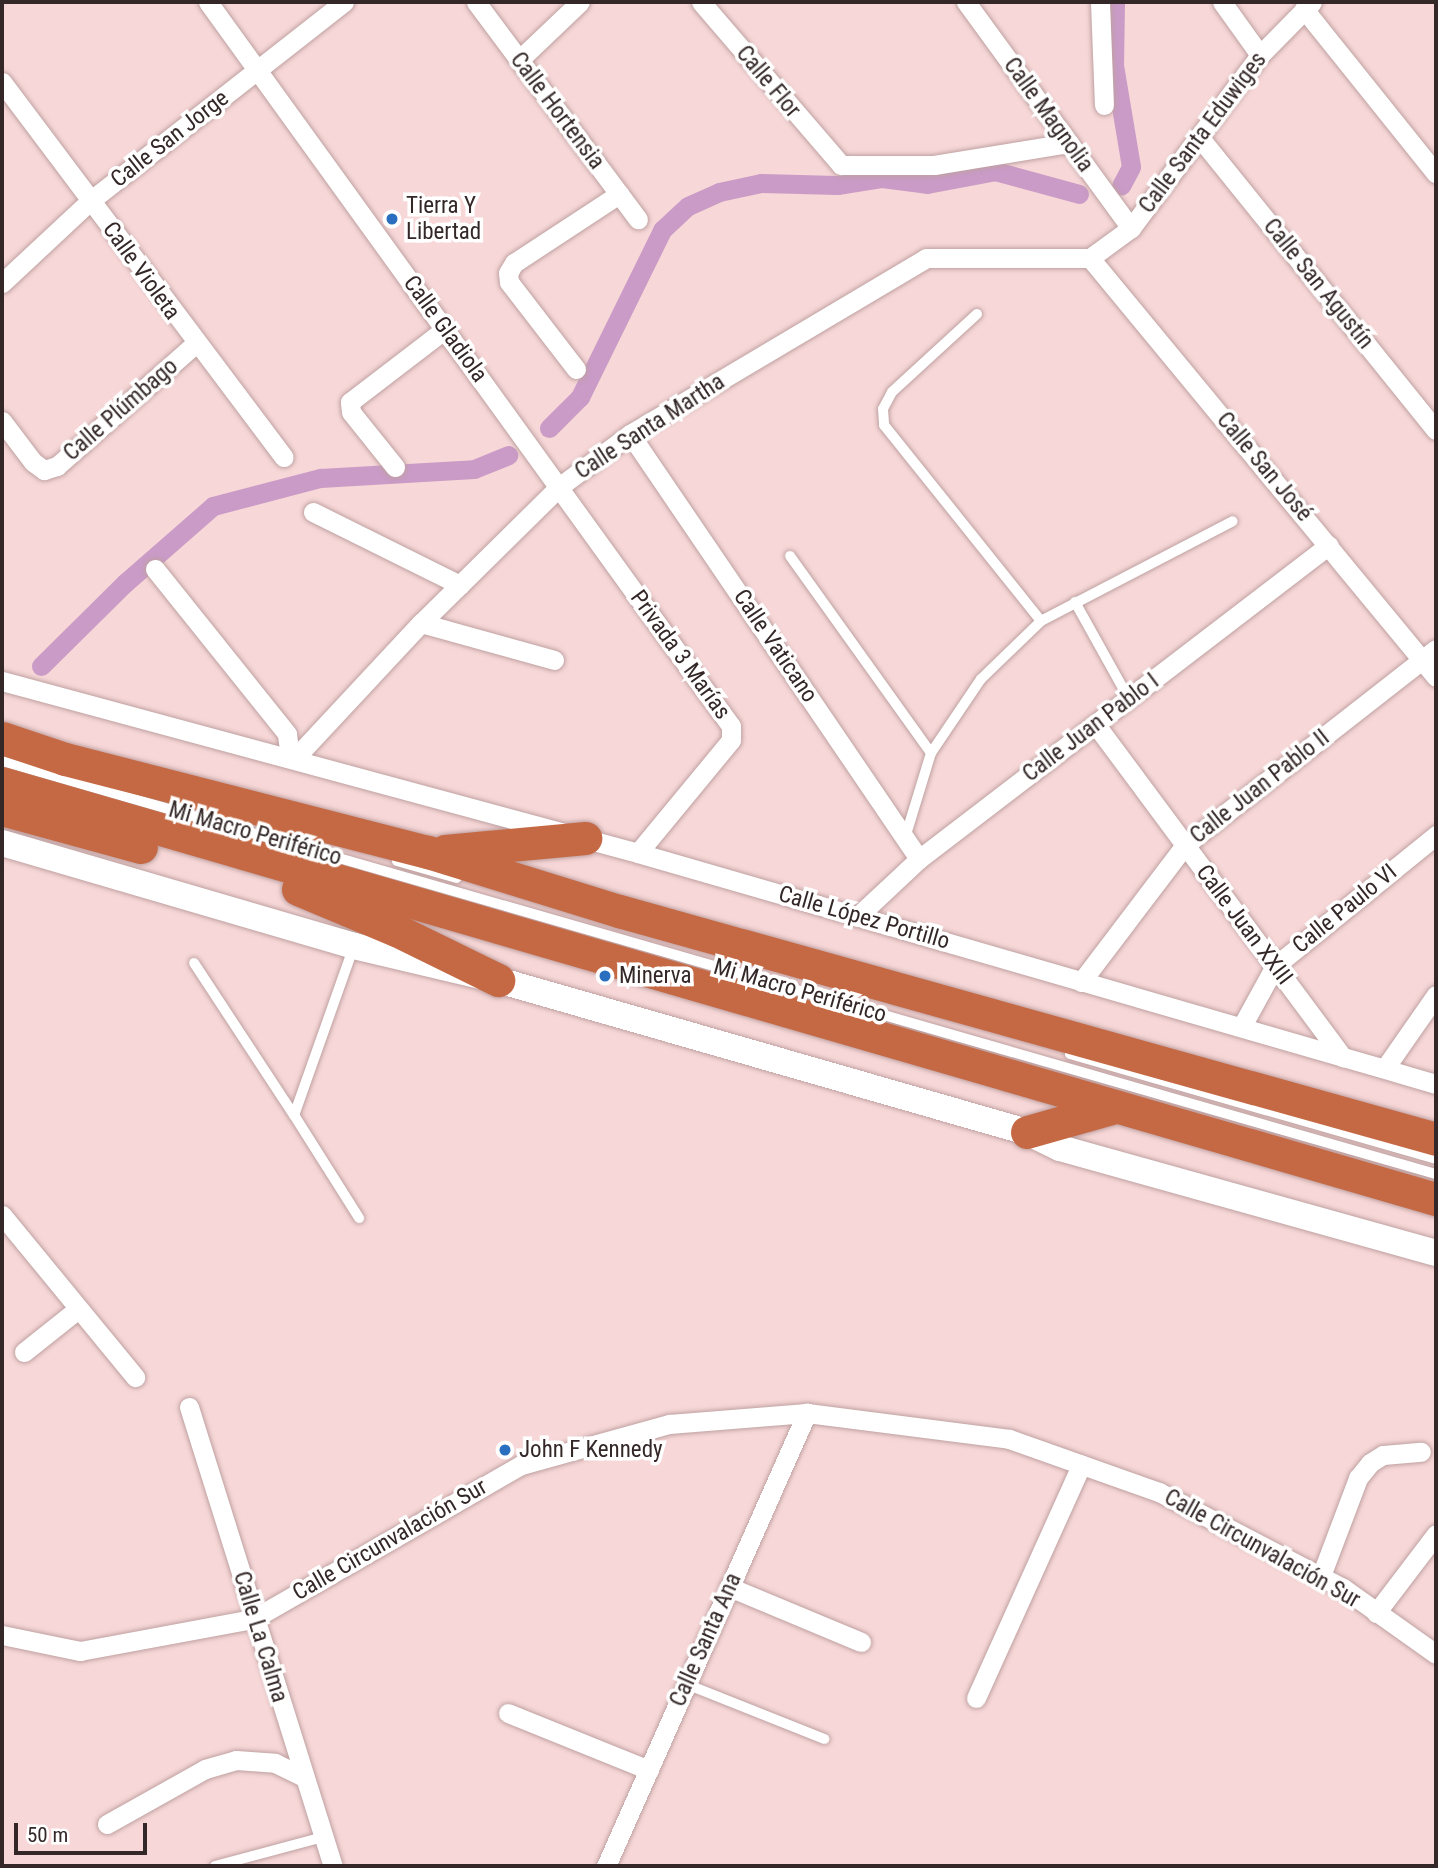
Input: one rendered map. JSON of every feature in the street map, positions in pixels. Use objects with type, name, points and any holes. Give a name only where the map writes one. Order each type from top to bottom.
[{"type":"highway","points":[[2,738],[65,759],[428,852],[619,911],[1436,1139]]},
{"type":"highway","points":[[2,783],[1436,1199]]},
{"type":"highway","points":[[2,809],[531,949],[575,949]]},
{"type":"highway","points":[[428,852],[585,838]]},
{"type":"highway","points":[[298,889],[396,930],[498,980]]},
{"type":"highway","points":[[1027,1132],[1115,1107]]},
{"type":"street","name":"Calle Gladiola","points":[[208,2],[559,487]]},
{"type":"street","name":"Calle San Jorge","points":[[2,283],[90,201],[344,2]]},
{"type":"street","name":"Calle Hortensia","points":[[476,2],[638,219]]},
{"type":"street","points":[[519,60],[580,2]]},
{"type":"street","name":"Calle Flor","points":[[701,2],[834,162],[849,166],[922,166],[1069,143]]},
{"type":"street","name":"Calle Magnolia","points":[[966,2],[1131,228]]},
{"type":"street","points":[[1100,2],[1104,105]]},
{"type":"street","points":[[1222,2],[1261,55]]},
{"type":"street","points":[[1308,6],[1436,174]]},
{"type":"street","name":"Calle Santa Eduwiges","points":[[1090,258],[1131,228],[1261,55],[1308,6]]},
{"type":"street","name":"Calle Violeta","points":[[2,82],[195,344],[284,457]]},
{"type":"street","name":"Calle San Agustín","points":[[1200,138],[1436,430]]},
{"type":"street","points":[[576,369],[509,282],[508,272],[514,263],[619,194]]},
{"type":"street","name":"Calle Santa Martha","points":[[292,758],[421,623],[559,487],[630,434],[926,258],[1090,258]]},
{"type":"street","name":"Calle San José","points":[[1090,258],[1329,545],[1429,655],[1436,677]]},
{"type":"street","points":[[395,467],[351,412],[349,402],[445,329]]},
{"type":"street","name":"Calle Plúmbago","points":[[2,421],[44,470],[57,466],[195,344]]},
{"type":"street","name":"Calle Vaticano","points":[[630,434],[919,859]]},
{"type":"street","name":"Privada 3 Marías","points":[[559,487],[733,732],[638,853]]},
{"type":"street","points":[[313,512],[460,585]]},
{"type":"street","name":"Calle Juan Pablo I","points":[[857,916],[919,859],[1329,545]]},
{"type":"street","points":[[155,569],[287,734],[292,758]]},
{"type":"street","points":[[421,623],[554,660]]},
{"type":"street","name":"Calle Juan Pablo II","points":[[1081,982],[1185,845],[1429,655]]},
{"type":"street","name":"Calle López Portillo","points":[[2,681],[585,838],[1436,1084]]},
{"type":"street","name":"Calle Juan XXIII","points":[[1096,725],[1343,1057]]},
{"type":"street","name":"Calle Paulo VI","points":[[1242,1026],[1275,966],[1436,835]]},
{"type":"street","points":[[2,844],[354,946],[498,980],[1027,1132],[1060,1147],[1436,1253]]},
{"type":"street","points":[[1385,1068],[1436,995]]},
{"type":"street","points":[[3,1219],[135,1377]]},
{"type":"street","points":[[24,1352],[78,1309]]},
{"type":"street","name":"Calle La Calma","points":[[189,1407],[332,1866]]},
{"type":"street","name":"Calle Circunvalación Sur","points":[[2,1635],[80,1651],[253,1619],[521,1465],[669,1424],[807,1413],[1009,1439],[1159,1492],[1321,1576],[1436,1654]]},
{"type":"street","name":"Calle Santa Ana","points":[[606,1866],[807,1413]]},
{"type":"street","points":[[1321,1576],[1358,1478],[1370,1463],[1384,1455],[1420,1452]]},
{"type":"street","points":[[976,1698],[1082,1465]]},
{"type":"street","points":[[1377,1613],[1436,1534]]},
{"type":"street","points":[[729,1587],[861,1642]]},
{"type":"street","points":[[508,1713],[649,1770]]},
{"type":"street","points":[[107,1824],[205,1769],[236,1760],[275,1763],[304,1777]]},
{"type":"lane","points":[[977,314],[892,392],[883,409],[884,425],[1041,621]]},
{"type":"lane","points":[[905,838],[931,753],[981,679],[1041,621],[1233,520]]},
{"type":"lane","points":[[790,556],[931,753]]},
{"type":"lane","points":[[1075,602],[1129,699]]},
{"type":"lane","name":"Mi Macro Periférico","points":[[2,747],[283,828]]},
{"type":"lane","name":"Mi Macro Periférico","points":[[2,761],[1436,1174]]},
{"type":"lane","points":[[391,859],[471,882]]},
{"type":"lane","points":[[293,1115],[354,946]]},
{"type":"lane","points":[[194,963],[359,1218]]},
{"type":"lane","points":[[1061,1051],[1436,1159]]},
{"type":"lane","points":[[686,1684],[824,1739]]},
{"type":"lane","points":[[215,1866],[323,1838]]},
{"type":"waterway","points":[[1115,2],[1114,65],[1131,167],[1121,186]]},
{"type":"waterway","points":[[549,428],[580,397],[662,230],[688,206],[719,192],[761,183],[837,185],[882,178],[927,184],[995,171],[1079,194]]},
{"type":"waterway","points":[[41,666],[125,583],[213,506],[320,478],[474,469],[508,455]]},
{"type":"place","name":"Tierra Y Libertad","points":[[392,219]]},
{"type":"place","name":"Minerva","points":[[605,976]]},
{"type":"place","name":"John F Kennedy","points":[[505,1450]]}]
